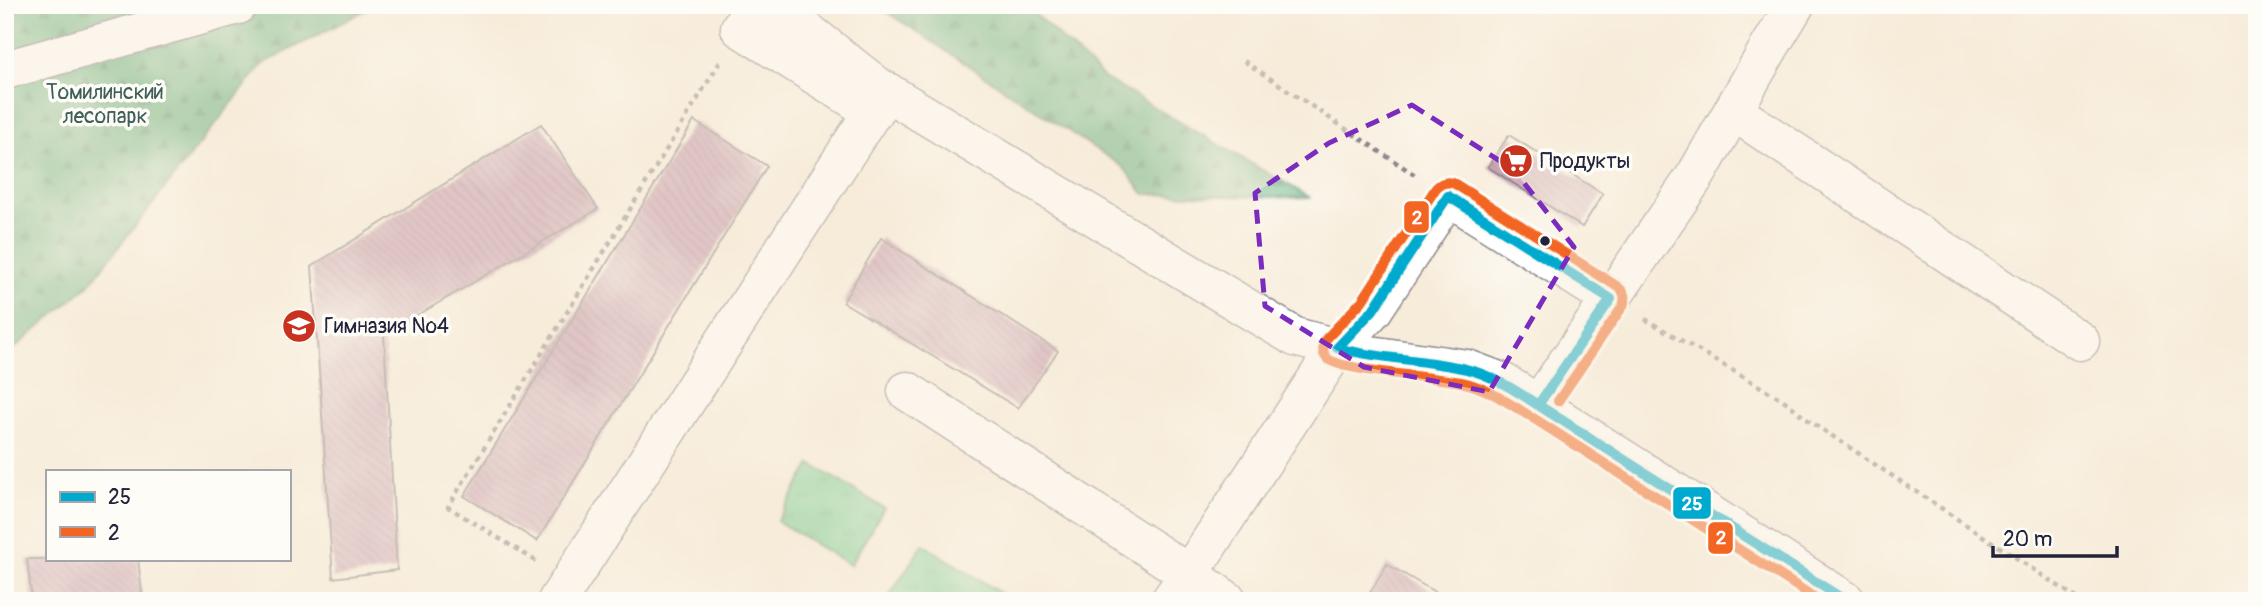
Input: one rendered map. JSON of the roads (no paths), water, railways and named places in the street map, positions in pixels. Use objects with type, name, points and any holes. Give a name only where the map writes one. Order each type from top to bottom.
[{"type":"street","points":[[5,69],[238,5]]},
{"type":"street","points":[[1538,405],[1696,175],[1795,5]]},
{"type":"street","points":[[791,11],[880,101]]},
{"type":"street","points":[[741,18],[880,101],[1295,337],[1356,353],[1467,369],[1504,383],[1846,601]]},
{"type":"street","points":[[557,601],[880,101]]},
{"type":"street","points":[[1733,111],[2080,341]]},
{"type":"street","points":[[1179,588],[1337,348],[1373,310],[1448,196],[1611,299]]},
{"type":"street","points":[[907,391],[1179,588],[1228,601]]},
{"type":"place","name":"Продукты","points":[[1516,161]]},
{"type":"place","name":"Гимназия №4","points":[[299,326]]},
{"type":"park label","name":"Томилинский лесопарк","points":[[105,104]]}]
